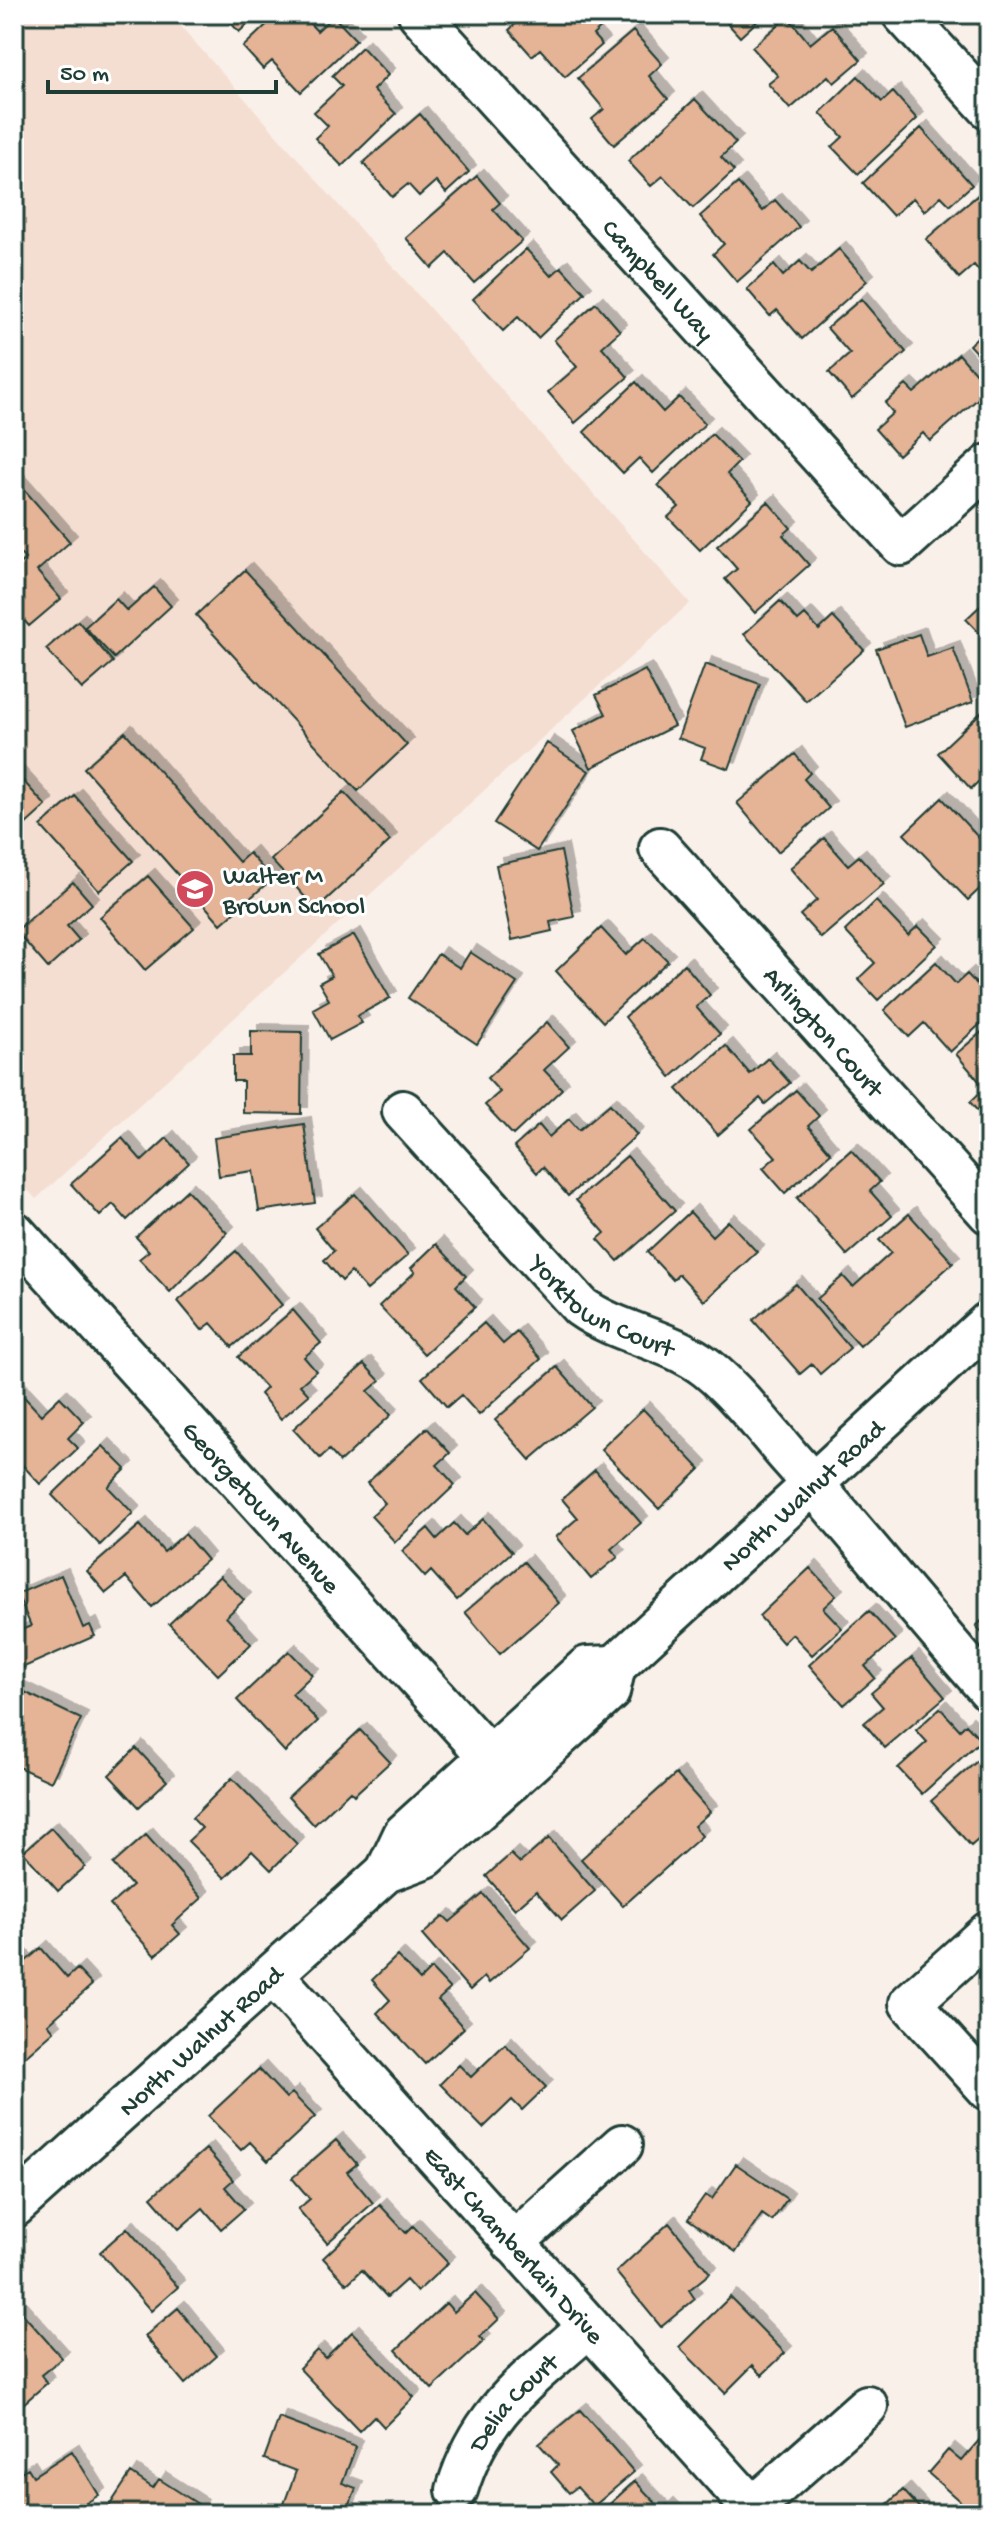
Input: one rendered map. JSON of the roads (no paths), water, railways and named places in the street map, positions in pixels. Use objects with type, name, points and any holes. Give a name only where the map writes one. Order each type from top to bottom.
[{"type":"street","name":"Campbell Way","points":[[419,14],[901,545],[989,465]]},
{"type":"street","points":[[903,14],[989,108]]},
{"type":"street","name":"Arlington Court","points":[[660,848],[989,1213]]},
{"type":"street","name":"Yorktown Court","points":[[403,1111],[568,1297],[608,1325],[682,1353],[704,1366],[866,1544],[911,1604],[989,1690]]},
{"type":"street","name":"Georgetown Avenue","points":[[14,1232],[500,1768]]},
{"type":"street","name":"North Walnut Road","points":[[14,2207],[386,1872],[426,1857],[500,1768],[609,1692],[615,1666],[989,1322]]},
{"type":"street","points":[[989,1932],[910,2003],[989,2090]]},
{"type":"street","name":"East Chamberlain Drive","points":[[273,1975],[755,2511]]},
{"type":"street","points":[[513,2243],[622,2145]]},
{"type":"street","name":"Delia Court","points":[[457,2490],[470,2449],[485,2425],[504,2402],[588,2327]]},
{"type":"street","points":[[755,2511],[867,2406]]},
{"type":"place","name":"Walter M Brown School","points":[[195,889]]}]
